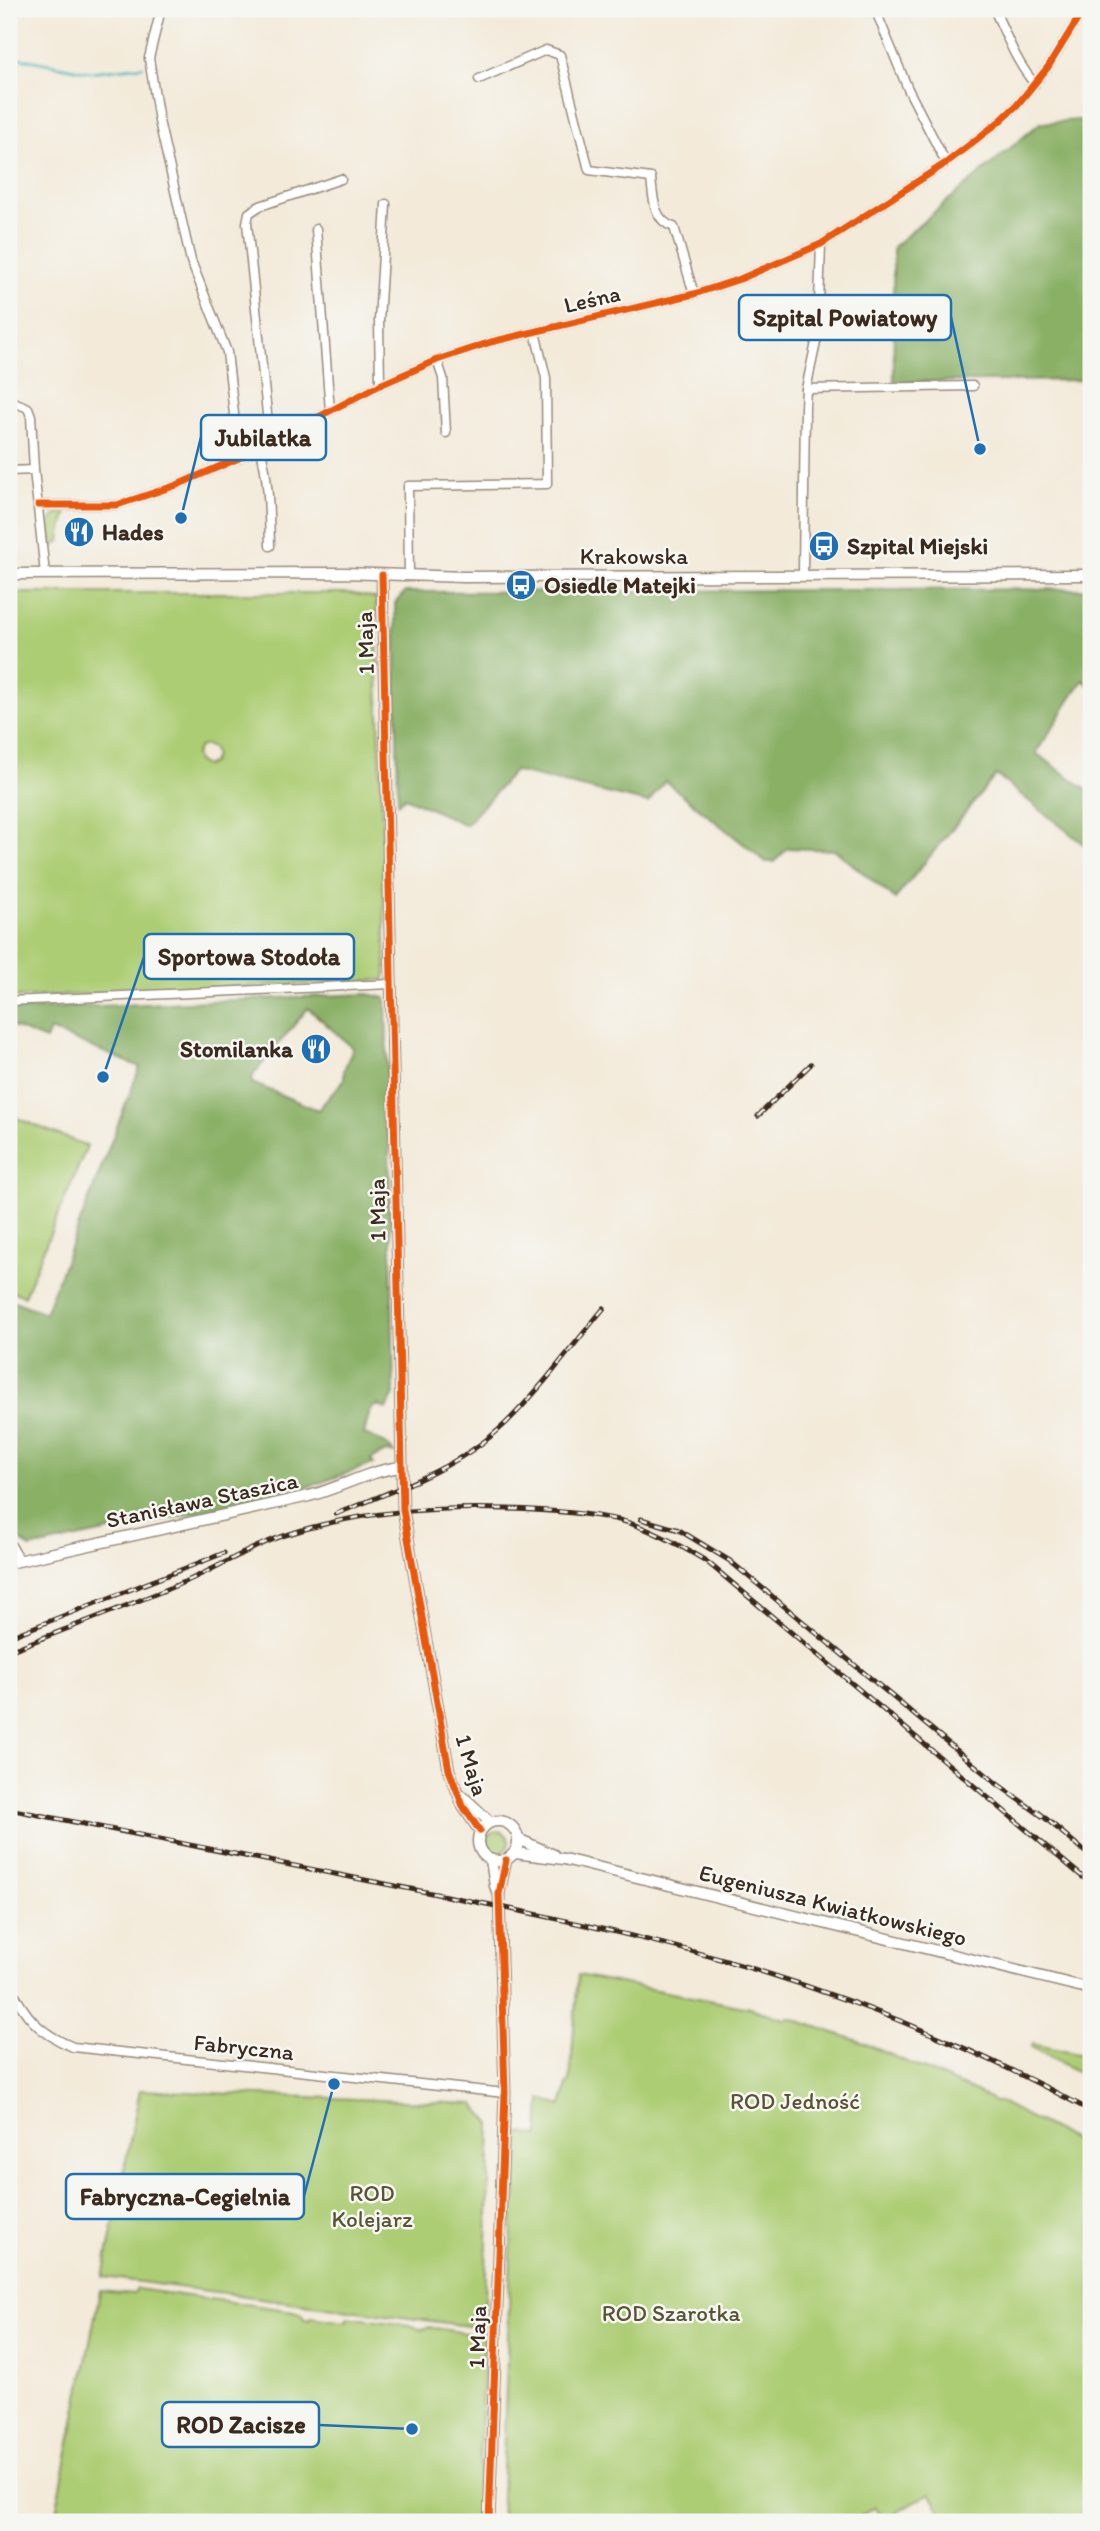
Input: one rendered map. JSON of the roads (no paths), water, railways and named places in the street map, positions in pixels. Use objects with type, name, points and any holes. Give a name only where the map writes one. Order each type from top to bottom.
[{"type":"street","points":[[161,9],[149,58],[159,121],[191,261],[227,352],[239,458]]},
{"type":"street","points":[[875,9],[908,89],[946,163]]},
{"type":"street","points":[[994,9],[1016,56],[1035,84]]},
{"type":"street","name":"Leśna","points":[[38,505],[117,505],[177,485],[239,458],[380,385],[437,360],[491,342],[694,294],[740,279],[821,244],[946,163],[1000,121],[1035,84],[1084,9]]},
{"type":"street","points":[[479,79],[546,50],[560,55],[589,170],[652,178],[657,212],[663,221],[674,227],[694,294]]},
{"type":"street","points":[[270,442],[247,223],[249,213],[260,206],[341,179]]},
{"type":"street","points":[[380,385],[379,321],[386,204]]},
{"type":"street","points":[[316,229],[330,411]]},
{"type":"street","points":[[803,574],[806,389],[818,333],[821,244]]},
{"type":"street","points":[[409,576],[408,486],[547,484],[546,378],[535,332]]},
{"type":"street","points":[[437,360],[443,378],[446,433]]},
{"type":"street","points":[[806,389],[973,386]]},
{"type":"street","points":[[9,400],[28,408],[31,416],[45,574]]},
{"type":"street","points":[[281,436],[291,450],[311,451],[314,448],[312,420]]},
{"type":"street","points":[[260,447],[269,503],[270,545]]},
{"type":"street","points":[[9,471],[34,470]]},
{"type":"street","name":"Krakowska","points":[[9,574],[344,572],[409,576],[1091,575]]},
{"type":"street","name":"1 Maja","points":[[382,575],[403,1510],[449,1770],[463,1805],[480,1831]]},
{"type":"street","points":[[9,1000],[392,984]]},
{"type":"street","name":"Stanisława Staszica","points":[[9,1563],[309,1496],[339,1488],[385,1469],[401,1467]]},
{"type":"street","points":[[9,1542],[20,1561]]},
{"type":"street","name":"1 Maja","points":[[459,1792],[490,1822]]},
{"type":"street","points":[[503,1821],[517,1833],[519,1839],[515,1853],[506,1860],[491,1860],[483,1855],[478,1846],[480,1831],[490,1822],[503,1821]]},
{"type":"street","name":"Eugeniusza Kwiatkowskiego","points":[[519,1839],[564,1859]]},
{"type":"street","name":"Eugeniusza Kwiatkowskiego","points":[[515,1853],[564,1859],[1091,1989]]},
{"type":"street","name":"1 Maja","points":[[491,1860],[499,1894]]},
{"type":"street","name":"1 Maja","points":[[489,2522],[505,2093],[499,1894],[506,1860]]},
{"type":"street","name":"Fabryczna","points":[[9,1984],[17,2002],[31,2020],[50,2038],[74,2048],[505,2093]]},
{"type":"waterway","points":[[9,56],[90,72],[143,66]]},
{"type":"railway","points":[[758,1116],[811,1064]]},
{"type":"railway","points":[[336,1514],[426,1476],[488,1439],[532,1396],[604,1308]]},
{"type":"railway","points":[[9,1651],[182,1583],[270,1541],[338,1521],[394,1512],[480,1509],[564,1512],[619,1520],[653,1532],[706,1561],[1091,1884]]},
{"type":"railway","points":[[641,1519],[679,1530],[730,1561],[996,1783],[1042,1816]]},
{"type":"railway","points":[[9,1637],[224,1553]]},
{"type":"railway","points":[[9,1809],[548,1917],[730,1962],[823,1992],[914,2027],[1004,2067],[1091,2111]]},
{"type":"railway","points":[[1037,1811],[1091,1857]]},
{"type":"place","name":"Szpital Powiatowy","points":[[980,449]]},
{"type":"place","name":"Jubilatka","points":[[181,518]]},
{"type":"place","name":"Hades","points":[[79,532]]},
{"type":"place","name":"Szpital Miejski","points":[[824,546]]},
{"type":"place","name":"Osiedle Matejki","points":[[521,585]]},
{"type":"place","name":"Stomilanka","points":[[316,1049]]},
{"type":"place","name":"Sportowa Stodoła","points":[[103,1077]]},
{"type":"place","name":"Fabryczna-Cegielnia","points":[[334,2084]]},
{"type":"place","name":"ROD Zacisze","points":[[412,2429]]},
{"type":"park label","name":"ROD Jedność","points":[[795,2101]]},
{"type":"park label","name":"ROD Kolejarz","points":[[372,2206]]},
{"type":"park label","name":"ROD Szarotka","points":[[671,2313]]}]
